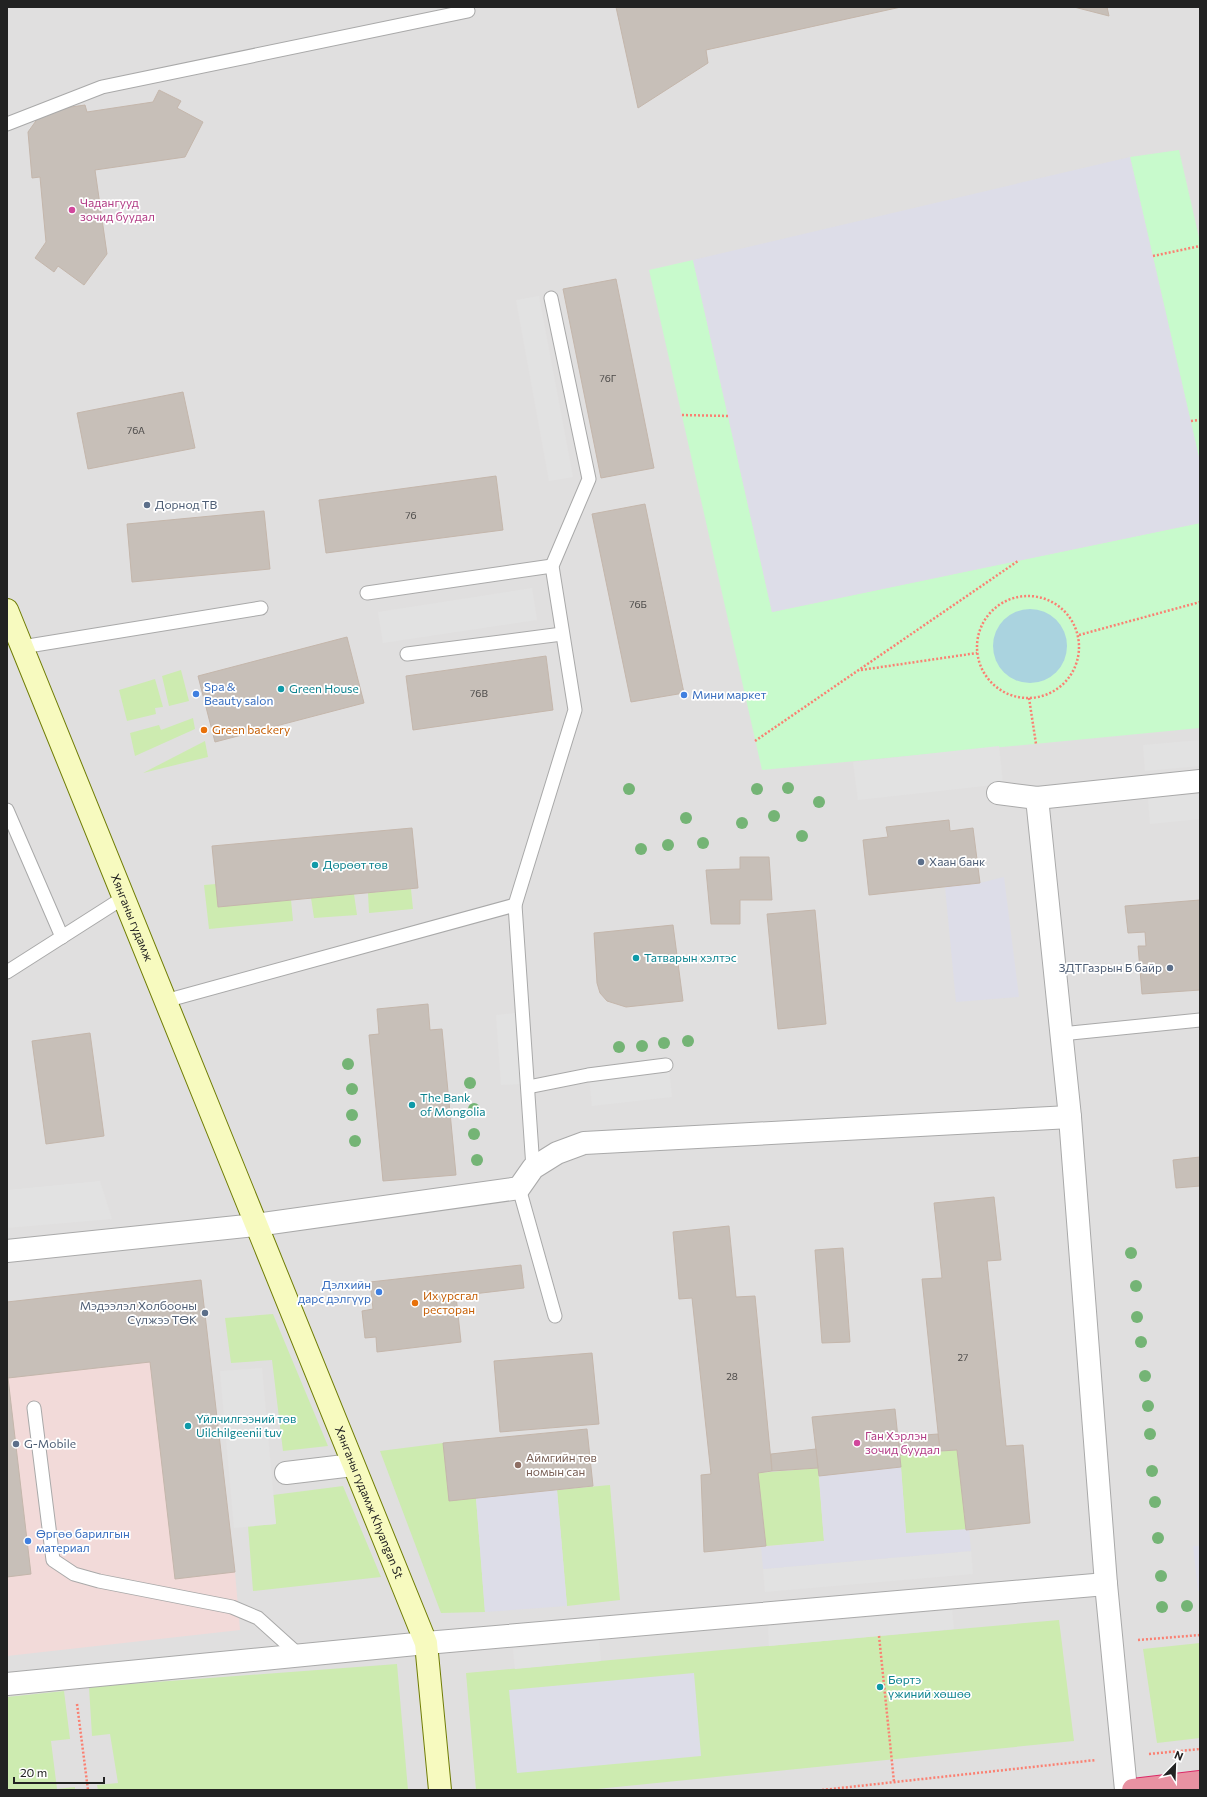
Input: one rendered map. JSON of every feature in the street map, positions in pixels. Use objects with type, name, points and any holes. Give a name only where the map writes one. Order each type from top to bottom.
[{"type":"highway","points":[[1133,1790],[1200,1782]]},
{"type":"main road","name":"Хянганы гудамж","points":[[7,610],[256,1225]]},
{"type":"main road","name":"Хянганы гудамж Khyangan St","points":[[256,1225],[426,1643],[440,1790]]},
{"type":"street","points":[[998,793],[1037,798],[1200,781]]},
{"type":"street","points":[[1037,798],[1070,1117],[1106,1584],[1126,1790]]},
{"type":"street","points":[[7,1251],[256,1225],[519,1188],[533,1168],[557,1153],[584,1143],[1070,1117]]},
{"type":"street","points":[[286,1473],[353,1465]]},
{"type":"street","points":[[7,1684],[426,1643],[1106,1584]]},
{"type":"lane","points":[[7,124],[102,87],[468,11]]},
{"type":"lane","points":[[533,1168],[515,905],[575,710],[552,566],[589,479],[552,298]]},
{"type":"lane","points":[[367,593],[552,566]]},
{"type":"lane","points":[[22,647],[261,608]]},
{"type":"lane","points":[[407,654],[562,634]]},
{"type":"lane","points":[[7,810],[62,937]]},
{"type":"lane","points":[[7,972],[123,898]]},
{"type":"lane","points":[[165,1001],[515,905]]},
{"type":"lane","points":[[1061,1034],[1200,1020]]},
{"type":"lane","points":[[528,1087],[588,1075],[666,1065]]},
{"type":"lane","points":[[519,1188],[555,1316]]},
{"type":"lane","points":[[34,1408],[53,1560],[74,1574],[99,1581],[232,1607],[258,1618],[298,1655]]},
{"type":"path","points":[[1152,256],[1200,246]]},
{"type":"path","points":[[682,415],[728,416]]},
{"type":"path","points":[[1191,421],[1200,420]]},
{"type":"path","points":[[755,742],[1018,561]]},
{"type":"path","points":[[1028,596],[1045,599],[1061,607],[1072,620],[1079,635],[1080,652],[1076,668],[1066,682],[1053,693],[1029,698],[1021,698],[1005,693],[991,683],[982,669],[977,653],[978,636],[985,620],[996,607],[1011,598],[1028,596]]},
{"type":"path","points":[[1079,635],[1200,602]]},
{"type":"path","points":[[858,671],[977,653]]},
{"type":"path","points":[[1029,698],[1036,744]]},
{"type":"path","points":[[1112,1643],[1200,1635]]},
{"type":"path","points":[[879,1636],[894,1782]]},
{"type":"path","points":[[74,1678],[88,1790]]},
{"type":"path","points":[[822,1790],[1200,1749]]},
{"type":"shaded area","points":[[7,7],[1200,7],[1200,1790],[7,1790]]},
{"type":"shaded area","points":[[1130,157],[1200,462],[1200,523],[772,612],[693,260]]},
{"type":"shaded area","points":[[539,296],[573,477],[549,481],[516,300]]},
{"type":"shaded area","points":[[532,588],[537,620],[383,643],[378,612]]},
{"type":"shaded area","points":[[1200,740],[1200,766],[1145,771],[1143,745]]},
{"type":"shaded area","points":[[999,746],[1003,784],[858,800],[853,762]]},
{"type":"shaded area","points":[[1200,794],[1200,819],[1150,824],[1148,798]]},
{"type":"shaded area","points":[[1004,877],[1019,997],[956,1002],[945,887],[980,883]]},
{"type":"shaded area","points":[[516,1013],[521,1084],[501,1085],[496,1015]]},
{"type":"shaded area","points":[[669,1069],[672,1097],[592,1106],[589,1077]]},
{"type":"shaded area","points":[[100,1181],[112,1219],[7,1228],[7,1190]]},
{"type":"shaded area","points":[[150,1362],[175,1578],[235,1572],[240,1630],[7,1656],[7,1577],[31,1574],[8,1378]]},
{"type":"shaded area","points":[[262,1368],[276,1524],[234,1528],[220,1371]]},
{"type":"shaded area","points":[[901,1467],[906,1533],[969,1529],[971,1551],[763,1569],[761,1547],[824,1541],[819,1476]]},
{"type":"shaded area","points":[[557,1490],[567,1606],[485,1612],[476,1498]]},
{"type":"shaded area","points":[[1193,1546],[1200,1546],[1200,1591],[1198,1591]]},
{"type":"shaded area","points":[[971,1551],[973,1574],[765,1592],[763,1569]]},
{"type":"shaded area","points":[[952,1610],[954,1629],[769,1646],[768,1626]]},
{"type":"shaded area","points":[[599,1640],[601,1661],[515,1669],[513,1649]]},
{"type":"shaded area","points":[[694,1673],[701,1756],[517,1773],[509,1690]]},
{"type":"green space","points":[[1179,150],[1200,242],[1200,462],[1130,157]]},
{"type":"green space","points":[[693,260],[772,612],[1200,523],[1200,728],[762,770],[649,270]]},
{"type":"green space","points":[[181,670],[189,701],[169,706],[162,676]]},
{"type":"green space","points":[[155,679],[163,707],[155,708],[156,714],[127,721],[119,690]]},
{"type":"green space","points":[[193,718],[195,729],[135,756],[130,733],[159,725],[161,730]]},
{"type":"green space","points":[[205,741],[208,757],[143,773]]},
{"type":"green space","points":[[216,884],[218,907],[291,900],[293,921],[209,929],[204,885]]},
{"type":"green space","points":[[411,889],[413,909],[369,913],[368,893]]},
{"type":"green space","points":[[354,894],[357,915],[314,918],[311,898]]},
{"type":"green space","points":[[273,1314],[328,1446],[283,1451],[272,1360],[231,1363],[225,1318]]},
{"type":"green space","points":[[443,1443],[449,1500],[476,1498],[485,1612],[441,1613],[380,1451]]},
{"type":"green space","points":[[957,1450],[966,1530],[906,1534],[900,1455]]},
{"type":"green space","points":[[818,1468],[824,1541],[766,1546],[758,1473]]},
{"type":"green space","points":[[610,1485],[620,1600],[567,1606],[557,1490]]},
{"type":"green space","points":[[343,1486],[381,1577],[253,1591],[248,1526],[276,1524],[273,1495]]},
{"type":"green space","points":[[1059,1620],[1074,1741],[587,1790],[476,1790],[466,1673]]},
{"type":"green space","points":[[1200,1643],[1200,1738],[1157,1743],[1143,1649]]},
{"type":"green space","points":[[397,1664],[408,1790],[98,1790],[97,1785],[118,1783],[110,1734],[92,1736],[89,1687]]},
{"type":"green space","points":[[64,1691],[70,1739],[51,1741],[57,1789],[75,1787],[75,1790],[7,1790],[7,1697]]},
{"type":"water","points":[[1030,609],[1051,615],[1061,625],[1067,646],[1061,667],[1051,677],[1030,683],[1009,677],[999,667],[993,646],[999,625],[1009,615]]},
{"type":"building","points":[[616,7],[901,7],[706,50],[708,63],[638,108]]},
{"type":"building","points":[[1074,7],[1107,7],[1109,16]]},
{"type":"building","name":"Чадангууд зочид буудал","points":[[159,90],[181,101],[177,108],[203,122],[185,157],[95,170],[107,254],[84,285],[58,266],[54,272],[35,258],[46,242],[40,177],[32,178],[28,132],[43,111],[85,105],[87,112],[153,102]]},
{"type":"building","points":[[616,279],[654,468],[601,478],[563,289]]},
{"type":"building","points":[[183,392],[195,448],[88,469],[77,413]]},
{"type":"building","points":[[496,476],[503,530],[326,553],[319,500]]},
{"type":"building","points":[[645,504],[684,693],[631,702],[592,514]]},
{"type":"building","points":[[264,511],[270,569],[132,582],[127,524]]},
{"type":"building","name":"Green House","points":[[347,637],[364,703],[215,742],[198,676]]},
{"type":"building","points":[[546,656],[553,710],[413,730],[406,676]]},
{"type":"building","name":"Хаан банк","points":[[949,820],[950,831],[973,828],[980,883],[869,895],[863,840],[888,837],[886,827]]},
{"type":"building","name":"Дөрөөт төв","points":[[412,828],[418,888],[218,907],[212,846]]},
{"type":"building","points":[[740,857],[769,857],[772,900],[740,900],[740,924],[711,924],[706,870],[740,869]]},
{"type":"building","name":"ЗДТГазрын Б байр","points":[[1200,900],[1200,990],[1142,994],[1138,946],[1146,946],[1145,932],[1128,933],[1125,906]]},
{"type":"building","points":[[815,910],[826,1024],[778,1029],[767,914]]},
{"type":"building","name":"Татварын хэлтэс","points":[[673,925],[683,1001],[626,1007],[607,1001],[600,993],[597,983],[594,933]]},
{"type":"building","name":"The Bank of Mongolia","points":[[428,1004],[430,1030],[442,1029],[456,1175],[383,1181],[369,1035],[379,1034],[377,1009]]},
{"type":"building","points":[[90,1033],[104,1136],[46,1144],[32,1041]]},
{"type":"building","points":[[1200,1157],[1200,1186],[1176,1188],[1173,1160]]},
{"type":"building","points":[[994,1197],[1001,1260],[987,1261],[1006,1446],[1023,1445],[1030,1523],[966,1530],[957,1450],[940,1451],[922,1279],[942,1278],[934,1203]]},
{"type":"building","points":[[729,1226],[736,1297],[755,1296],[772,1471],[758,1473],[766,1546],[704,1552],[701,1475],[711,1474],[692,1298],[679,1299],[673,1232]]},
{"type":"building","points":[[843,1248],[850,1342],[822,1343],[815,1250]]},
{"type":"building","name":"Их урсгал ресторан","points":[[521,1265],[524,1288],[456,1296],[461,1342],[377,1352],[376,1337],[365,1338],[362,1311],[373,1309],[370,1282]]},
{"type":"building","name":"Үйлчилгээний төв Uilchilgeenii tuv","points":[[201,1280],[235,1572],[175,1579],[150,1362],[8,1378],[31,1574],[7,1577],[7,1302]]},
{"type":"building","points":[[592,1353],[599,1424],[500,1432],[494,1361]]},
{"type":"building","name":"Ган Хэрлэн зочид буудал","points":[[895,1409],[901,1467],[819,1476],[812,1417]]},
{"type":"building","name":"Аймгийн төв номын сан","points":[[587,1429],[593,1486],[449,1501],[443,1443]]},
{"type":"building","points":[[938,1434],[940,1451],[900,1455],[898,1437]]},
{"type":"building","points":[[816,1449],[818,1468],[772,1471],[771,1454]]},
{"type":"place","name":"Чадангууд зочид буудал","points":[[72,210]]},
{"type":"place","name":"Дорнод ТВ","points":[[147,505]]},
{"type":"place","name":"Green House","points":[[281,689]]},
{"type":"place","name":"Spa & Beauty salon","points":[[196,694]]},
{"type":"place","name":"Мини маркет","points":[[684,695]]},
{"type":"place","name":"Green backery","points":[[204,730]]},
{"type":"place","name":"Хаан банк","points":[[921,862]]},
{"type":"place","name":"Дөрөөт төв","points":[[315,865]]},
{"type":"place","name":"Татварын хэлтэс","points":[[636,958]]},
{"type":"place","name":"ЗДТГазрын Б байр","points":[[1170,968]]},
{"type":"place","name":"The Bank of Mongolia","points":[[412,1105]]},
{"type":"place","name":"Дэлхийн дарс дэлгүүр","points":[[379,1292]]},
{"type":"place","name":"Их урсгал ресторан","points":[[415,1303]]},
{"type":"place","name":"Мэдээлэл Холбооны Сүлжээ ТӨК","points":[[205,1313]]},
{"type":"place","name":"Үйлчилгээний төв Uilchilgeenii tuv","points":[[188,1426]]},
{"type":"place","name":"Ган Хэрлэн зочид буудал","points":[[857,1443]]},
{"type":"place","name":"G-Mobile","points":[[16,1444]]},
{"type":"place","name":"Аймгийн төв номын сан","points":[[518,1465]]},
{"type":"place","name":"Өргөө барилгын материал","points":[[28,1541]]},
{"type":"place","name":"Бөртэ үжиний хөшөө","points":[[880,1687]]}]
